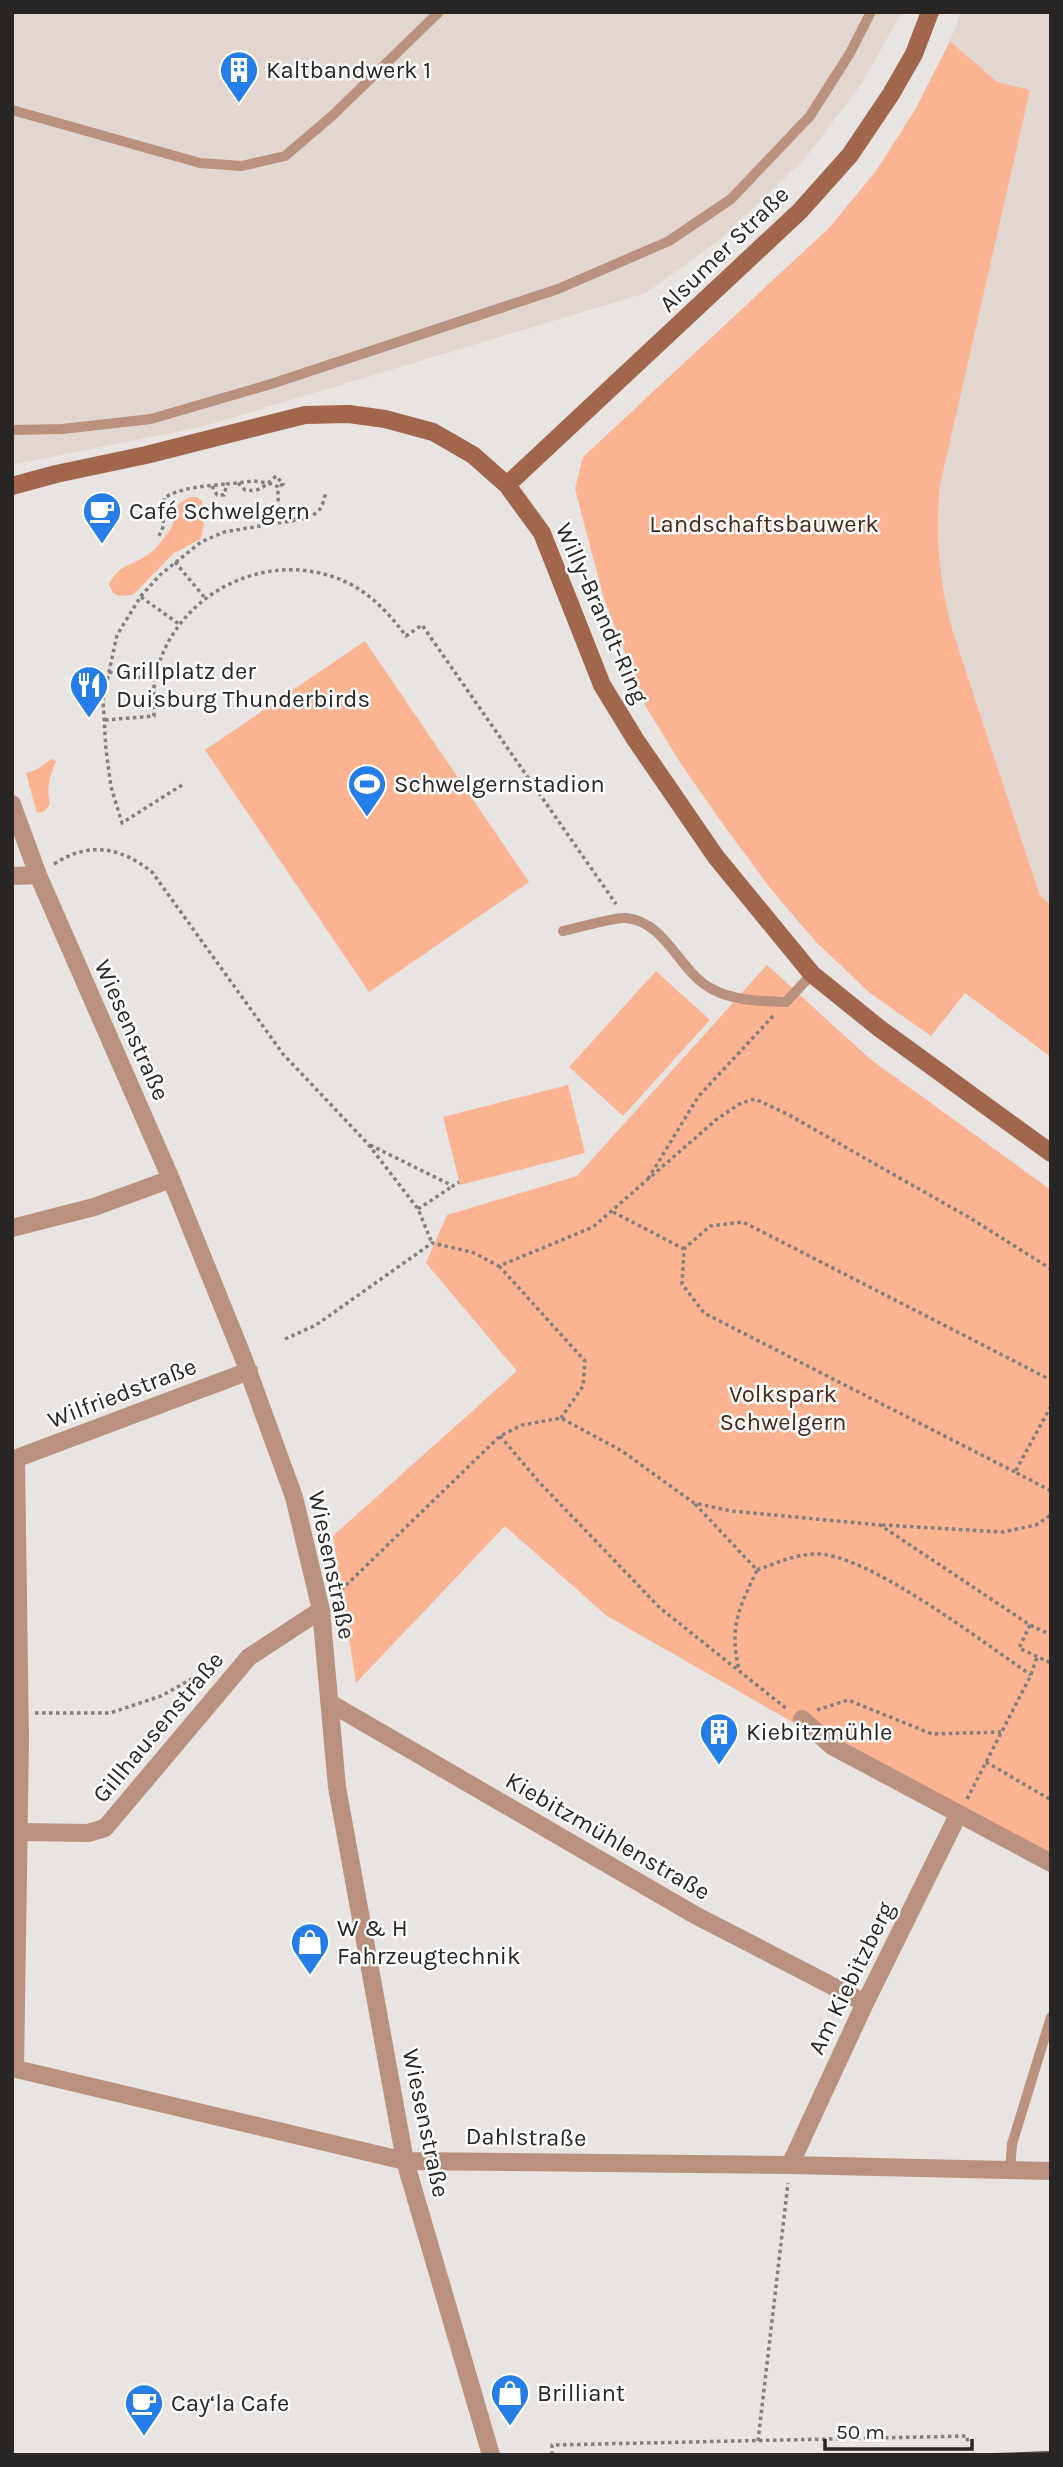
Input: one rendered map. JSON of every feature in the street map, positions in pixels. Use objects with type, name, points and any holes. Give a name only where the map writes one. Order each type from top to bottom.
[{"type":"main road","name":"Alsumer Straße","points":[[507,485],[800,212],[850,155],[891,94],[914,54],[930,12]]},
{"type":"main road","name":"Willy-Brandt-Ring","points":[[12,486],[305,415],[349,414],[385,419],[433,432],[474,455],[507,485],[542,533],[602,685],[635,739],[716,857],[812,974],[879,1028],[1051,1153]]},
{"type":"street","name":"Wiesenstraße","points":[[12,804],[38,874],[171,1179],[248,1371],[294,1497],[321,1610],[337,1787],[405,2161],[491,2455]]},
{"type":"street","points":[[12,876],[38,874]]},
{"type":"street","points":[[12,1228],[94,1207],[171,1179]]},
{"type":"street","name":"Wilfriedstraße","points":[[14,1460],[248,1371]]},
{"type":"street","points":[[14,1460],[20,1714],[14,2069]]},
{"type":"street","name":"Gillhausenstraße","points":[[19,1832],[88,1833],[105,1828],[249,1657],[321,1610]]},
{"type":"street","name":"Kiebitzmühlenstraße","points":[[330,1703],[695,1915],[865,2003]]},
{"type":"street","points":[[802,1719],[832,1746],[1051,1863]]},
{"type":"street","name":"Am Kiebitzberg","points":[[790,2165],[865,2003],[958,1815]]},
{"type":"street","name":"Dahlstraße","points":[[14,2069],[405,2161],[1051,2171]]},
{"type":"lane","points":[[12,110],[200,163],[242,166],[285,156],[332,116],[439,12]]},
{"type":"lane","points":[[12,430],[62,429],[151,419],[271,384],[558,289],[669,241],[731,199],[810,116],[850,53],[870,12]]},
{"type":"lane","points":[[563,931],[625,918],[647,924],[689,971],[710,989],[750,1001],[786,1002],[812,974]]},
{"type":"lane","points":[[1010,2170],[1012,2144],[1051,2017]]},
{"type":"path","points":[[238,483],[245,490],[256,491],[276,476],[283,484],[278,487]]},
{"type":"path","points":[[159,536],[163,527],[164,498],[172,493],[212,485],[254,481],[278,487]]},
{"type":"path","points":[[212,485],[217,495],[224,495],[227,484]]},
{"type":"path","points":[[278,487],[279,506],[285,515],[297,520]]},
{"type":"path","points":[[181,785],[122,823],[111,787],[103,700],[117,635],[141,596],[201,542],[224,531],[309,518],[321,508],[326,493]]},
{"type":"path","points":[[176,562],[205,598]]},
{"type":"path","points":[[104,720],[154,716],[155,680],[164,652],[180,624],[205,598],[250,575],[271,571],[310,571],[331,576],[352,585],[374,600],[406,636],[422,625],[625,918]]},
{"type":"path","points":[[141,596],[180,624]]},
{"type":"path","points":[[109,672],[155,680]]},
{"type":"path","points":[[38,874],[69,854],[104,849],[133,857],[152,872],[283,1054],[368,1144],[418,1209],[432,1243]]},
{"type":"path","points":[[645,1184],[698,1097],[786,1002]]},
{"type":"path","points":[[499,1265],[593,1227],[717,1119],[741,1103],[755,1099],[789,1115],[970,1218],[1051,1269]]},
{"type":"path","points":[[368,1144],[453,1186]]},
{"type":"path","points":[[418,1209],[459,1182]]},
{"type":"path","points":[[613,1212],[684,1250]]},
{"type":"path","points":[[1051,1380],[743,1222],[710,1226],[684,1250],[682,1284],[704,1313],[1051,1491]]},
{"type":"path","points":[[285,1339],[316,1325],[432,1243],[472,1252],[499,1265],[584,1361],[583,1386],[561,1418]]},
{"type":"path","points":[[1015,1472],[1051,1406]]},
{"type":"path","points":[[321,1610],[500,1436],[522,1425],[561,1418],[622,1451],[694,1503],[758,1570]]},
{"type":"path","points":[[500,1436],[539,1482],[660,1608],[802,1719],[824,1707],[848,1700],[932,1734],[1001,1732]]},
{"type":"path","points":[[694,1503],[731,1511],[880,1525],[1003,1532],[1036,1524],[1051,1515]]},
{"type":"path","points":[[880,1525],[1030,1625],[1049,1634],[1051,1627]]},
{"type":"path","points":[[739,1671],[733,1645],[737,1614],[758,1570],[787,1558],[816,1553],[854,1562],[903,1589],[1031,1675]]},
{"type":"path","points":[[1030,1625],[1019,1648],[1051,1663]]},
{"type":"path","points":[[20,1714],[110,1713],[161,1696],[224,1662],[249,1657]]},
{"type":"path","points":[[958,1815],[1031,1675],[1037,1657]]},
{"type":"path","points":[[986,1762],[1051,1800]]},
{"type":"path","points":[[758,2441],[790,2165]]},
{"type":"path","points":[[552,2455],[552,2445],[967,2436],[968,2445]]},
{"type":"shaded area","points":[[12,12],[902,12],[862,83],[804,160],[719,240],[646,293],[201,427],[12,465]]},
{"type":"shaded area","points":[[961,12],[1051,12],[1051,905],[1040,897],[953,632],[939,563],[936,527],[940,485],[997,82],[950,41]]},
{"type":"green space","name":"Landschaftsbauwerk","points":[[950,41],[997,82],[1030,90],[940,485],[938,541],[941,577],[953,632],[1040,896],[1051,905],[1051,1057],[965,993],[931,1036],[870,993],[816,942],[770,888],[681,764],[646,707],[604,599],[575,489],[583,457],[829,228],[876,171],[915,110]]},
{"type":"green space","points":[[191,497],[202,501],[204,524],[201,539],[174,553],[133,595],[119,596],[112,592],[109,584],[116,574],[156,548],[173,525],[176,508]]},
{"type":"green space","points":[[365,641],[529,882],[369,992],[205,750]]},
{"type":"green space","points":[[51,759],[56,761],[49,782],[50,804],[45,811],[37,813],[26,773],[38,769]]},
{"type":"green space","name":"Volkspark Schwelgern","points":[[767,965],[870,1059],[1051,1190],[1051,1870],[607,1616],[505,1526],[356,1683],[333,1536],[517,1371],[426,1263],[447,1215],[577,1176]]},
{"type":"green space","points":[[656,971],[710,1020],[623,1116],[569,1067]]},
{"type":"green space","points":[[568,1085],[585,1153],[460,1185],[443,1117]]},
{"type":"tram line","points":[[965,2455],[1051,2452]]},
{"type":"place","name":"Kaltbandwerk 1","points":[[239,104]]},
{"type":"place","name":"Café Schwelgern","points":[[102,545]]},
{"type":"place","name":"Grillplatz der Duisburg Thunderbirds","points":[[89,719]]},
{"type":"place","name":"Schwelgernstadion","points":[[367,818]]},
{"type":"place","name":"Kiebitzmühle","points":[[719,1766]]},
{"type":"place","name":"W & H Fahrzeugtechnik","points":[[310,1976]]},
{"type":"place","name":"Brilliant","points":[[510,2427]]},
{"type":"place","name":"Cay‘la Cafe","points":[[144,2437]]}]
